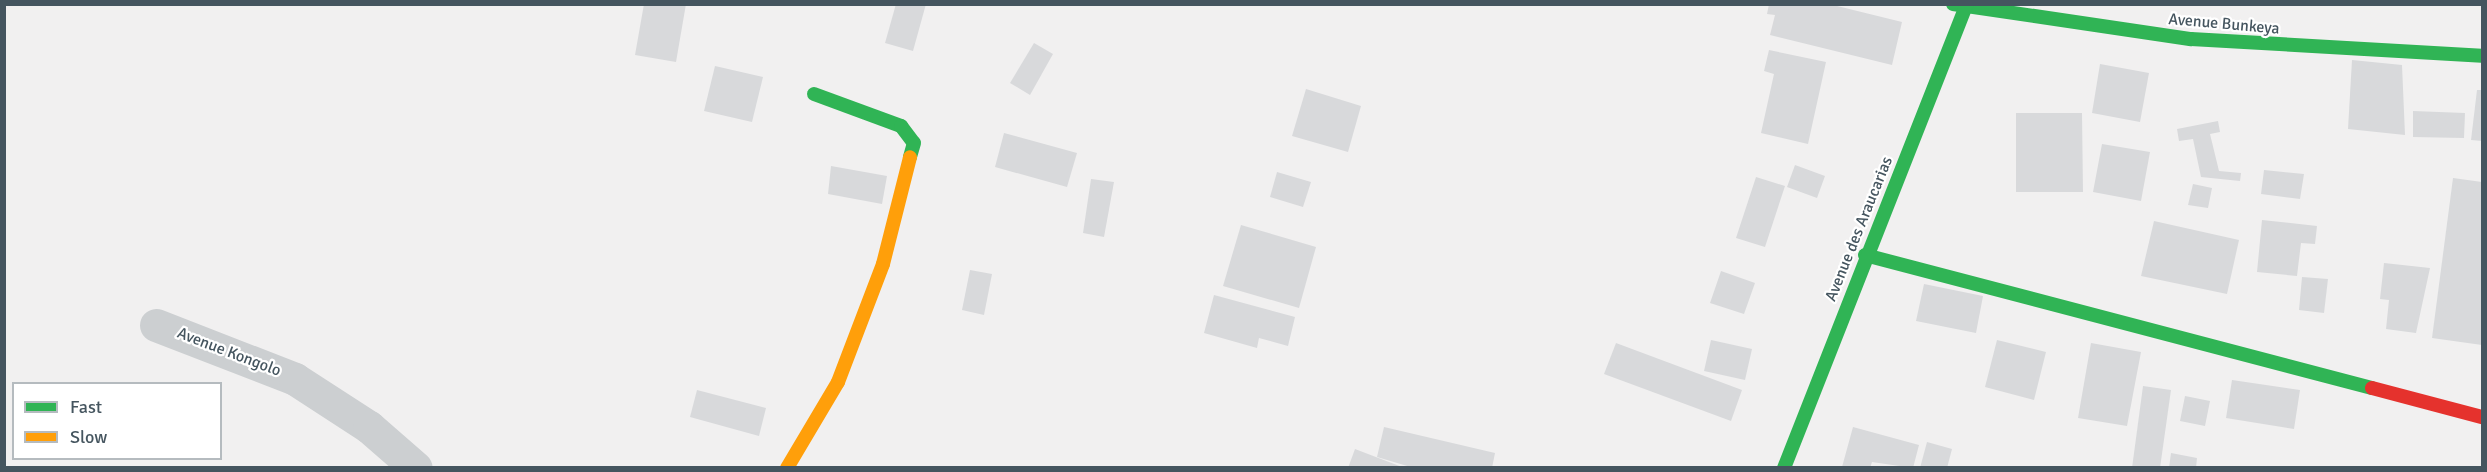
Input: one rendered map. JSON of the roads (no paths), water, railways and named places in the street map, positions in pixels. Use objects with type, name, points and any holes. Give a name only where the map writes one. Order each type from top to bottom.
[{"type":"street","name":"Avenue Bunkeya","points":[[1962,6],[2191,39],[2482,56]]},
{"type":"street","name":"Avenue des Araucarias","points":[[1784,468],[1962,6]]},
{"type":"street","points":[[787,468],[838,382],[884,264],[914,143],[901,126],[814,93]]},
{"type":"street","points":[[1865,255],[2482,417]]},
{"type":"street","name":"Avenue Kongolo","points":[[156,325],[295,379],[369,427],[416,468]]}]
